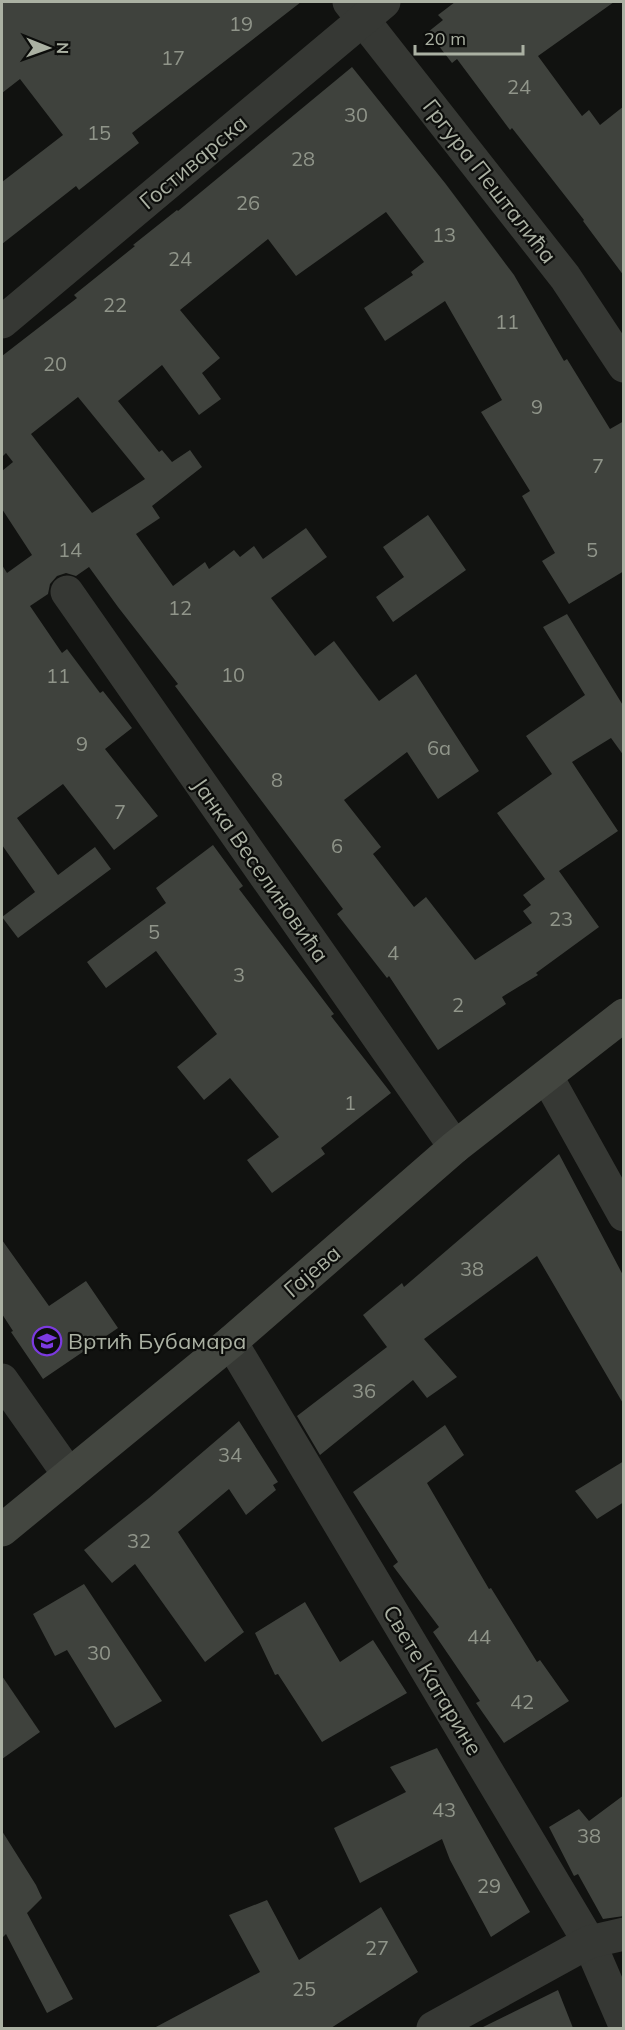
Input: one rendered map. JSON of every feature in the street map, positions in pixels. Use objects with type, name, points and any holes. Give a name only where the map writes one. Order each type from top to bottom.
[{"type":"street","name":"Гостиварска","points":[[2,322],[366,8]]},
{"type":"street","name":"Гргура Пешталића","points":[[366,8],[565,277],[624,366]]},
{"type":"street","name":"Јанка Веселиновића","points":[[67,592],[455,1147]]},
{"type":"street","name":"Гајева","points":[[2,1530],[231,1342],[455,1147],[624,1015]]},
{"type":"street","points":[[547,1077],[624,1215]]},
{"type":"street","name":"Свете Катарине","points":[[231,1342],[589,1942],[624,2023]]},
{"type":"street","points":[[2,1380],[69,1475]]},
{"type":"street","points":[[433,2028],[589,1942],[624,1934]]},
{"type":"building","points":[[2,2],[301,2],[132,133],[139,143],[79,190],[76,186],[2,244],[2,182],[63,135],[20,79],[2,93]]},
{"type":"building","points":[[455,2],[614,2],[538,56],[582,116],[589,110],[600,125],[624,106],[624,276],[584,220],[512,128],[510,130],[457,59],[452,63],[428,32],[443,20],[438,15]]},
{"type":"building","points":[[352,67],[445,183],[514,275],[564,361],[567,359],[610,429],[624,421],[624,571],[569,604],[542,561],[555,553],[522,496],[530,491],[481,412],[502,400],[445,301],[385,341],[364,308],[413,275],[411,272],[424,262],[386,212],[296,276],[268,239],[180,310],[220,358],[202,373],[221,399],[199,415],[162,365],[118,401],[159,452],[162,450],[172,462],[190,450],[202,467],[152,506],[160,518],[136,534],[173,586],[205,562],[209,569],[234,550],[240,557],[254,546],[263,559],[306,528],[327,557],[271,598],[315,656],[334,641],[379,701],[416,674],[479,771],[438,799],[407,752],[344,800],[381,847],[373,854],[414,907],[426,897],[475,960],[532,923],[523,911],[531,905],[523,895],[545,879],[497,813],[552,774],[526,736],[585,695],[543,627],[567,614],[624,707],[624,756],[611,738],[572,762],[618,831],[559,871],[599,927],[536,973],[538,975],[502,997],[506,1004],[438,1050],[389,976],[387,978],[337,914],[343,909],[175,686],[178,684],[89,567],[76,576],[66,573],[57,576],[50,584],[48,594],[30,606],[62,653],[67,649],[100,693],[103,691],[132,728],[105,749],[158,816],[114,850],[63,784],[17,818],[58,875],[95,847],[111,869],[18,938],[2,917],[35,892],[2,845],[2,565],[7,573],[32,555],[2,509],[2,471],[13,462],[6,453],[2,457],[2,356],[77,298],[74,295],[135,246],[133,245],[178,211]],"holes":[[[78,397],[145,479],[92,513],[31,434]]]},
{"type":"building","points":[[428,515],[466,570],[393,622],[376,597],[404,577],[383,547]]},
{"type":"building","points":[[213,845],[243,886],[239,889],[334,1014],[331,1016],[391,1093],[321,1148],[325,1154],[272,1193],[247,1160],[279,1137],[230,1078],[204,1100],[177,1067],[217,1034],[156,951],[106,988],[87,962],[166,903],[156,888]]},
{"type":"building","points":[[559,1154],[624,1277],[624,1405],[537,1256],[424,1339],[457,1377],[427,1398],[413,1380],[320,1455],[297,1416],[387,1347],[363,1315],[402,1283],[404,1287]]},
{"type":"building","points":[[2,1240],[49,1306],[86,1281],[118,1328],[43,1379],[11,1332],[13,1331],[2,1314]]},
{"type":"building","points":[[239,1421],[278,1482],[273,1485],[276,1490],[246,1515],[229,1489],[178,1532],[244,1632],[205,1662],[135,1564],[112,1583],[84,1550]]},
{"type":"building","points":[[445,1425],[464,1455],[427,1483],[489,1589],[491,1588],[537,1662],[540,1660],[569,1701],[504,1743],[476,1703],[480,1701],[433,1632],[439,1627],[393,1566],[398,1562],[353,1492]]},
{"type":"building","points":[[624,1461],[624,1502],[597,1519],[575,1491]]},
{"type":"building","points":[[84,1584],[162,1701],[115,1728],[67,1650],[55,1656],[33,1614]]},
{"type":"building","points":[[305,1602],[340,1662],[373,1640],[407,1693],[322,1742],[278,1674],[275,1675],[255,1633]]},
{"type":"building","points":[[2,1676],[40,1732],[2,1759]]},
{"type":"building","points":[[437,1748],[530,1912],[491,1937],[450,1860],[442,1839],[360,1883],[334,1828],[406,1792],[390,1767]]},
{"type":"building","points":[[624,1795],[624,1916],[603,1919],[578,1874],[574,1876],[549,1827],[579,1809],[589,1821]]},
{"type":"building","points":[[2,1831],[42,1898],[27,1913],[73,1999],[47,2013],[6,1934],[2,1938]]},
{"type":"building","points":[[267,1900],[299,1960],[381,1907],[418,1972],[331,2028],[154,2028],[260,1972],[229,1915]]},
{"type":"building","points":[[558,1990],[573,2028],[481,2028]]},
{"type":"place","name":"Вртић Бубамара","points":[[47,1341]]}]
